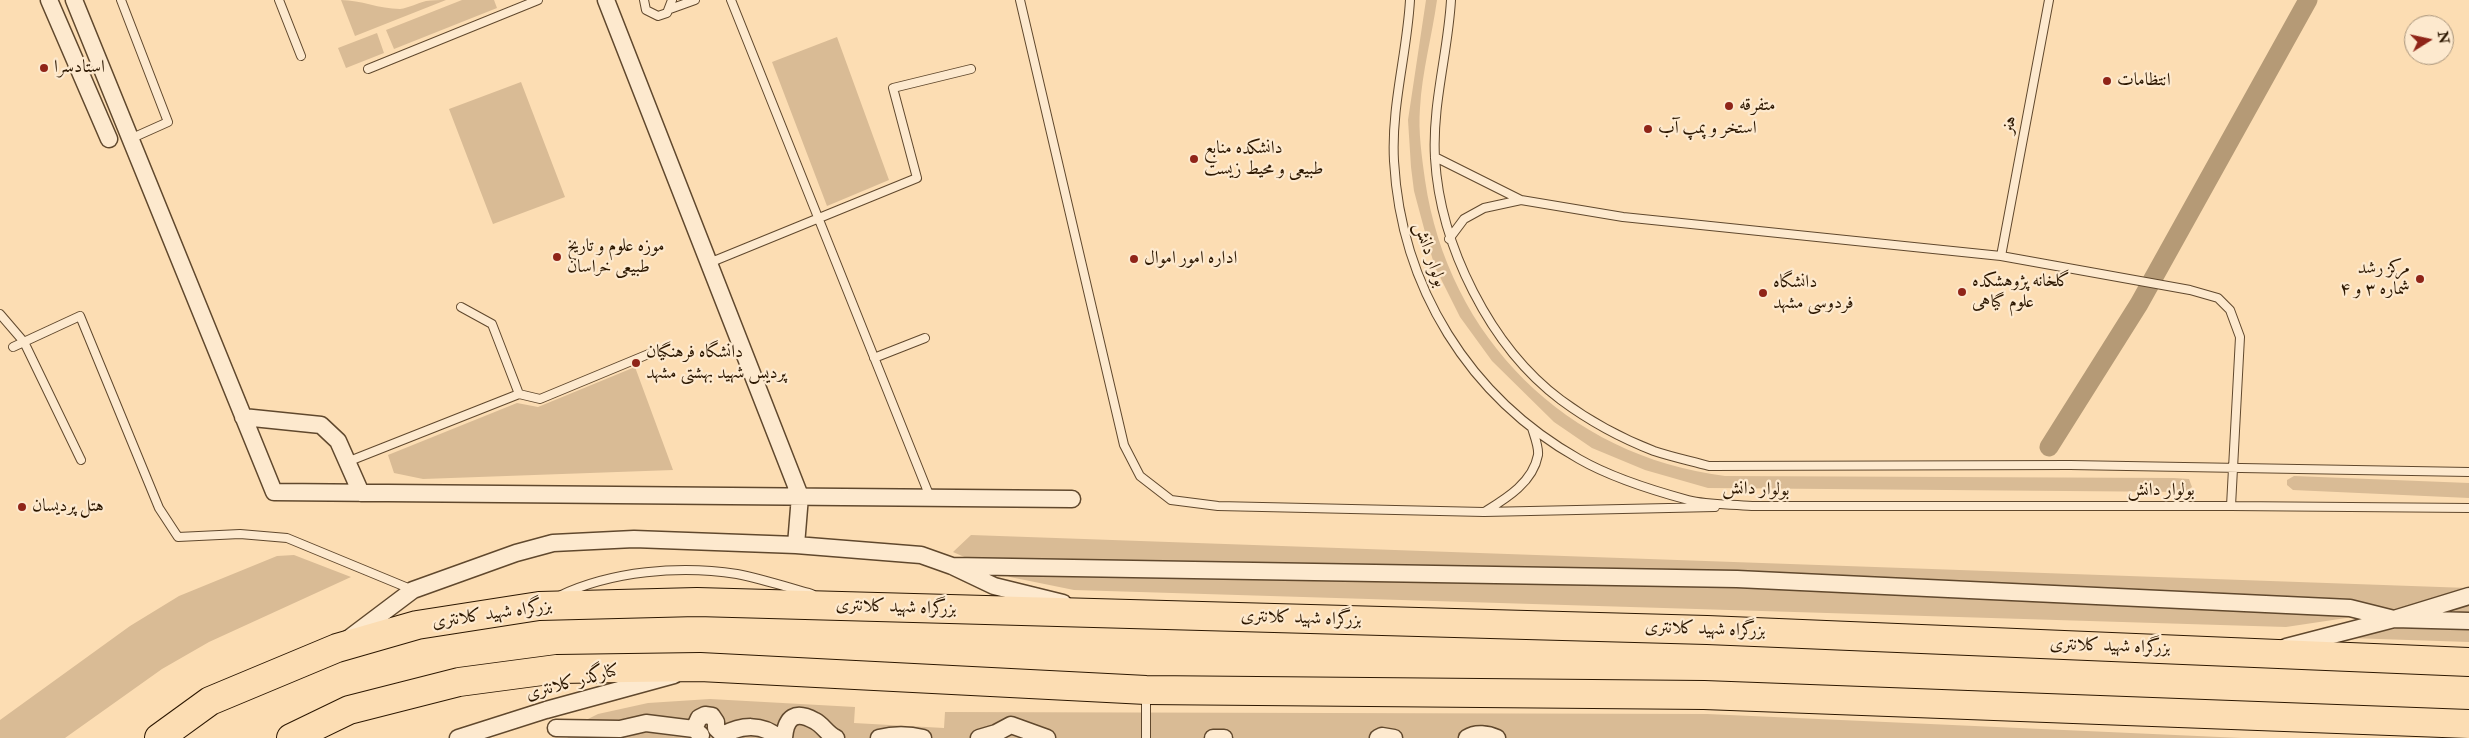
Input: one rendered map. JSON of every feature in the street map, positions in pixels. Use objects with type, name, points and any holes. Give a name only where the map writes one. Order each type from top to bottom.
[{"type":"highway","name":"بزرگراه شهید کلانتری","points":[[159,738],[210,701],[336,648],[417,625],[539,606],[697,602],[1707,630],[2469,662]]},
{"type":"highway","points":[[291,738],[349,710],[459,682],[557,669],[700,668],[1146,690],[1704,696],[2469,724]]},
{"type":"street","points":[[49,0],[109,139]]},
{"type":"street","points":[[74,0],[274,492],[1072,499]]},
{"type":"street","points":[[606,0],[800,496],[796,545]]},
{"type":"street","points":[[243,417],[320,425],[338,441],[361,493]]},
{"type":"street","points":[[336,648],[413,590],[516,553],[553,544],[634,539],[796,545],[921,555],[952,566],[994,586],[1104,613]]},
{"type":"street","points":[[952,566],[1737,579],[2350,608],[2394,619],[2469,621]]},
{"type":"street","points":[[2262,653],[2394,619],[2469,596]]},
{"type":"street","name":"کنارگذر کلانتری","points":[[468,736],[700,668]]},
{"type":"street","points":[[552,733],[576,703]]},
{"type":"street","points":[[552,733],[620,729],[646,724],[698,732],[698,718],[705,715],[712,716],[716,722],[716,728],[723,735],[738,728],[755,726],[766,729],[779,738]]},
{"type":"street","points":[[784,738],[785,724],[790,718],[799,716],[816,721],[824,730],[836,738]]},
{"type":"street","points":[[979,738],[996,733],[1011,725],[1047,738]]},
{"type":"street","points":[[1468,738],[1472,735],[1483,734],[1497,738]]},
{"type":"street","points":[[879,738],[893,735],[910,735],[923,738]]},
{"type":"street","points":[[1378,738],[1382,736],[1394,738]]},
{"type":"street","points":[[1213,738],[1224,738]]},
{"type":"lane","points":[[121,0],[168,122],[130,139]]},
{"type":"lane","points":[[279,0],[301,56]]},
{"type":"lane","points":[[368,68],[538,0]]},
{"type":"lane","points":[[644,0],[646,10],[654,16],[663,16],[670,9],[695,0]]},
{"type":"lane","points":[[670,9],[672,0]]},
{"type":"lane","points":[[731,0],[930,497]]},
{"type":"lane","points":[[1020,0],[1124,445],[1140,476],[1171,500],[1218,506],[1484,512],[1752,506]]},
{"type":"lane","name":"بولوار دانش","points":[[1410,0],[1395,107],[1394,161],[1400,214],[1417,277],[1446,334],[1485,385],[1532,428],[1579,459],[1630,482],[1690,500],[1752,506],[2469,508]]},
{"type":"lane","name":"بولوار دانش","points":[[1451,0],[1436,108],[1435,158],[1441,207],[1449,239],[1487,316],[1522,363],[1561,399],[1607,428],[1654,450],[1709,466],[2233,467],[2469,472]]},
{"type":"lane","name":"هنر","points":[[2001,256],[2049,0]]},
{"type":"lane","points":[[709,263],[819,220],[917,178],[893,88],[971,69]]},
{"type":"lane","points":[[1435,158],[1520,200],[1623,217],[2001,256],[2190,290],[2218,298],[2230,310],[2240,337],[2231,506]]},
{"type":"lane","points":[[1449,239],[1464,219],[1484,208],[1520,200]]},
{"type":"lane","points":[[461,307],[492,324],[519,394]]},
{"type":"lane","points":[[0,314],[24,342],[81,460]]},
{"type":"lane","points":[[13,347],[80,316],[159,508],[178,537],[240,534],[287,538],[413,590]]},
{"type":"lane","points":[[874,358],[925,338]]},
{"type":"lane","points":[[347,462],[519,394],[540,399],[651,353]]},
{"type":"lane","points":[[1484,512],[1504,500],[1527,480],[1538,454],[1532,428]]},
{"type":"lane","points":[[1146,690],[1146,738]]},
{"type":"shaded area","points":[[341,0],[400,9],[426,1],[446,0],[355,36]]},
{"type":"shaded area","points":[[462,0],[494,0],[497,8],[394,49],[386,30]]},
{"type":"shaded area","points":[[1426,0],[1437,0],[1421,94],[1420,135],[1425,180],[1438,237],[1459,290],[1488,338],[1524,380],[1567,415],[1615,444],[1668,464],[1725,476],[2174,478],[2189,479],[2192,487],[2185,492],[1708,488],[1645,470],[1592,448],[1554,422],[1492,361],[1460,317],[1435,267],[1414,191],[1408,120]]},
{"type":"shaded area","points":[[377,33],[384,53],[346,68],[338,48]]},
{"type":"shaded area","points":[[837,37],[889,180],[827,206],[772,62]]},
{"type":"shaded area","points":[[521,82],[565,197],[493,224],[449,109]]},
{"type":"shaded area","points":[[635,367],[673,470],[423,479],[394,473],[388,455],[517,403],[538,407]]},
{"type":"shaded area","points":[[2294,476],[2469,483],[2469,498],[2293,490],[2287,485],[2287,480]]},
{"type":"shaded area","points":[[971,535],[2468,588],[2386,612],[2286,627],[1074,590],[1010,577],[953,552]]},
{"type":"shaded area","points":[[294,555],[351,577],[209,642],[162,669],[65,738],[0,738],[0,720],[130,626],[179,596],[277,556]]},
{"type":"shaded area","points":[[2469,604],[2469,642],[2349,638],[2394,629]]},
{"type":"shaded area","points":[[710,699],[855,707],[854,723],[944,728],[945,712],[1707,714],[2242,738],[568,738],[564,731],[598,714],[648,703]]},
{"type":"waterway","points":[[2049,447],[2139,304],[2308,0]]},
{"type":"place","name":"استادسرا","points":[[44,68]]},
{"type":"place","name":"انتظامات","points":[[2107,81]]},
{"type":"place","name":"متفرقه","points":[[1729,106]]},
{"type":"place","name":"استخر و پمپ آب","points":[[1648,129]]},
{"type":"place","name":"دانشکده منابع طبیعی و محیط زیست","points":[[1194,159]]},
{"type":"place","name":"موزه علوم و تاریخ طبیعی خراسان","points":[[557,257]]},
{"type":"place","name":"اداره امور اموال","points":[[1134,259]]},
{"type":"place","name":"مرکز رشد شماره ۳ و ۴","points":[[2420,279]]},
{"type":"place","name":"گلخانه پژوهشکده علوم گیاهی","points":[[1962,292]]},
{"type":"place","name":"دانشگاه فردوسی مشهد","points":[[1763,293]]},
{"type":"place","name":"دانشگاه فرهنگیان پردیس شهید بهشتی مشهد","points":[[636,363]]},
{"type":"place","name":"هتل پردیسان","points":[[22,507]]}]
